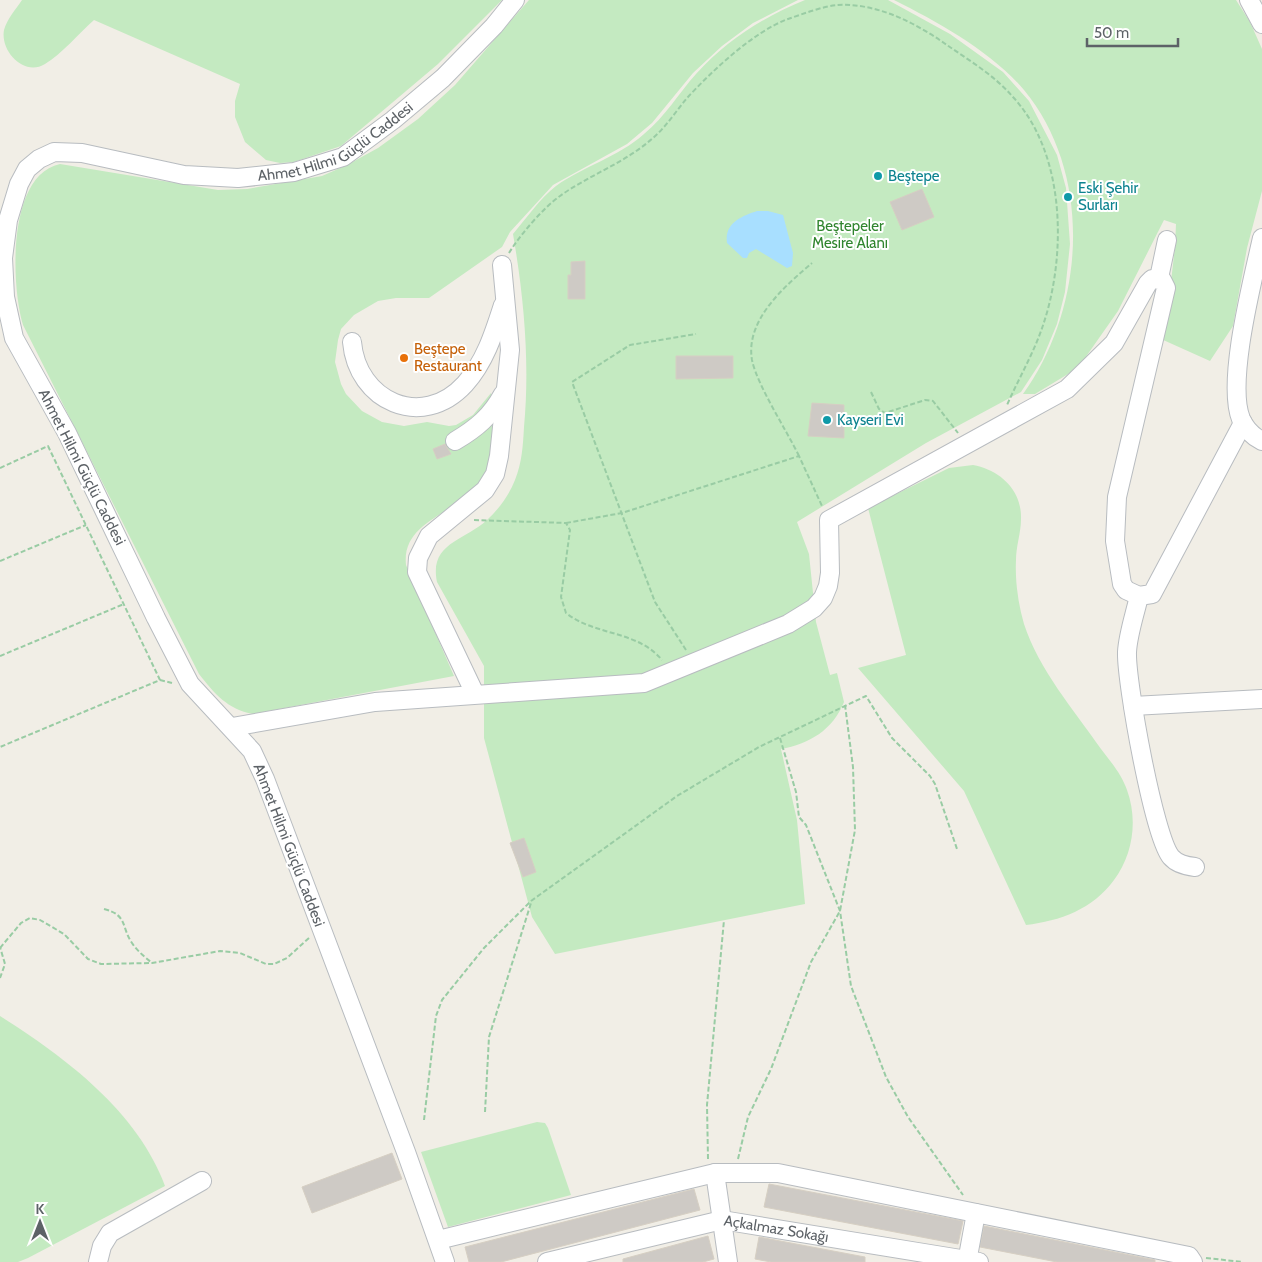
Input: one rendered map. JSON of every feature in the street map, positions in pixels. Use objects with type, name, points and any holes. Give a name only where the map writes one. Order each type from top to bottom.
[{"type":"street","name":"Ahmet Hilmi Güçlü Caddesi","points":[[445,1262],[321,927],[265,779],[252,751],[232,727],[190,684],[67,433],[7,339],[4,258],[8,220],[19,184],[27,170],[39,158],[54,152],[82,153],[184,174],[238,178],[294,172],[343,157],[393,120],[443,78],[494,26],[515,0]]},
{"type":"street","points":[[1249,0],[1262,24]]},
{"type":"street","points":[[1262,238],[1247,304],[1239,353],[1238,390],[1243,423],[1252,435],[1262,441]]},
{"type":"street","points":[[1159,278],[1167,240]]},
{"type":"street","points":[[475,694],[417,572],[418,558],[422,546],[429,536],[485,490],[495,474],[500,456],[510,350],[502,265]]},
{"type":"street","points":[[232,727],[375,702],[644,683],[788,624],[814,608],[823,598],[828,586],[830,573],[829,520],[996,430],[1067,389],[1114,343],[1152,279],[1159,278],[1164,282],[1166,288],[1117,496],[1115,541],[1122,584],[1126,590],[1138,596],[1152,594],[1243,423]]},
{"type":"street","points":[[352,342],[353,358],[359,373],[375,391],[387,400],[401,406],[425,407],[444,399],[465,384],[490,344],[505,300]]},
{"type":"street","points":[[455,441],[477,428],[494,410],[506,388]]},
{"type":"street","points":[[1138,596],[1127,652],[1134,706],[1158,830],[1163,844],[1171,857],[1178,862],[1195,867]]},
{"type":"street","points":[[1134,706],[1262,699]]},
{"type":"street","points":[[438,1240],[711,1174],[778,1173],[1191,1259]]},
{"type":"street","points":[[711,1174],[722,1220],[728,1262]]},
{"type":"street","points":[[98,1262],[102,1246],[110,1233],[202,1181]]},
{"type":"street","points":[[971,1261],[976,1213]]},
{"type":"street","name":"Açkalmaz Sokağı","points":[[547,1262],[722,1220],[971,1261]]},
{"type":"path","points":[[502,265],[516,241],[559,196],[608,170],[653,138],[690,96],[734,51],[786,20],[838,5],[877,9],[926,30],[970,60],[1013,96],[1038,134],[1052,172],[1058,212],[1058,250],[1053,291],[1041,332],[996,430]]},
{"type":"path","points":[[812,263],[783,288],[772,303],[761,319],[752,345],[755,371],[800,456],[829,520]]},
{"type":"path","points":[[694,662],[654,602],[572,382],[630,344],[696,334]]},
{"type":"path","points":[[871,392],[878,409],[885,413],[925,400],[933,401],[967,445]]},
{"type":"path","points":[[0,468],[48,446],[160,680],[0,746]]},
{"type":"path","points":[[450,519],[566,523],[622,512],[800,456]]},
{"type":"path","points":[[566,523],[570,530],[561,597],[566,613],[619,635],[638,640],[654,650],[668,673]]},
{"type":"path","points":[[0,561],[86,526]]},
{"type":"path","points":[[0,656],[124,604]]},
{"type":"path","points":[[424,1120],[436,1016],[442,1000],[484,948],[531,901],[677,796],[780,738],[866,696],[892,738],[930,776],[935,784],[957,849]]},
{"type":"path","points":[[734,1173],[748,1117],[771,1069],[811,962],[840,911],[855,830],[853,767],[845,705]]},
{"type":"path","points":[[780,738],[796,792],[798,817],[806,825],[840,911],[851,986],[886,1077],[908,1117],[976,1213]]},
{"type":"path","points":[[485,1112],[489,1037],[531,901]]},
{"type":"path","points":[[104,909],[117,915],[122,920],[132,943],[152,963]]},
{"type":"path","points":[[0,978],[5,964],[0,947],[21,922],[35,918],[64,934],[94,962],[152,963],[220,951],[240,953],[266,964],[274,964],[288,958],[321,927]]},
{"type":"path","points":[[711,1174],[707,1106],[724,920]]},
{"type":"path","points":[[1191,1259],[1243,1262]]},
{"type":"green space","points":[[22,0],[502,0],[438,64],[341,146],[294,162],[280,163],[266,160],[245,142],[235,117],[235,101],[240,84],[94,20],[64,49],[45,64],[29,67],[15,60],[6,46],[4,30],[7,22]]},
{"type":"green space","points":[[529,0],[798,0],[753,23],[722,46],[693,73],[652,123],[627,144],[553,185],[510,232],[502,247],[429,298],[396,298],[378,301],[354,315],[341,329],[335,362],[341,384],[346,394],[362,411],[382,422],[404,426],[427,422],[449,426],[456,425],[473,415],[491,393],[494,423],[494,455],[488,473],[478,487],[466,498],[424,525],[414,536],[407,549],[406,565],[454,676],[253,714],[244,712],[222,700],[199,674],[23,325],[16,285],[15,259],[22,209],[30,188],[43,172],[60,164],[218,190],[247,189],[322,176],[378,148],[418,119],[455,85]]},
{"type":"green space","name":"Beştepeler Mesire Alanı","points":[[805,0],[888,0],[950,34],[1003,72],[1029,101],[1057,155],[1066,188],[1070,244],[1065,292],[1057,324],[1042,360],[1021,392],[926,443],[797,522],[809,554],[816,622],[830,675],[837,673],[844,702],[827,728],[819,734],[791,747],[781,749],[797,820],[805,904],[555,954],[532,917],[484,738],[484,666],[437,582],[436,569],[438,559],[450,544],[478,527],[500,506],[513,486],[519,467],[523,447],[526,403],[526,355],[523,306],[513,234],[556,186],[623,149],[652,127],[696,74],[720,51],[760,22]]},
{"type":"green space","points":[[894,0],[1236,0],[1250,22],[1262,49],[1262,191],[1247,248],[1233,326],[1210,361],[1161,339],[1173,268],[1176,224],[1164,220],[1118,311],[1078,368],[1035,394],[1023,394],[1044,360],[1059,322],[1069,282],[1073,242],[1071,201],[1062,161],[1047,124],[1024,90],[1011,76],[964,39]]},
{"type":"green space","points":[[973,465],[992,471],[1008,483],[1018,499],[1021,519],[1016,555],[1016,576],[1024,624],[1048,673],[1122,779],[1127,790],[1132,813],[1132,837],[1126,860],[1106,890],[1096,899],[1075,912],[1063,917],[1026,925],[964,791],[858,668],[906,655],[868,508],[949,468]]},
{"type":"green space","points":[[0,1016],[74,1068],[118,1110],[137,1134],[153,1159],[165,1186],[18,1262],[0,1262]]},
{"type":"green space","points":[[537,1122],[545,1123],[548,1128],[571,1195],[448,1227],[421,1152]]},
{"type":"water","points":[[757,211],[768,211],[783,215],[793,253],[792,266],[787,268],[756,249],[749,253],[747,258],[743,258],[727,243],[728,230],[731,225],[740,218]]},
{"type":"building","points":[[922,189],[934,217],[902,230],[890,202]]},
{"type":"building","points":[[585,261],[585,299],[568,299],[568,275],[571,275],[571,262]]},
{"type":"building","points":[[676,356],[733,356],[733,378],[676,379]]},
{"type":"building","name":"Kayseri Evi","points":[[812,403],[844,405],[844,438],[808,436]]},
{"type":"building","points":[[445,444],[451,454],[437,459],[433,449]]},
{"type":"building","points":[[524,838],[536,872],[523,877],[510,843]]},
{"type":"building","points":[[392,1153],[402,1179],[312,1213],[302,1187]]},
{"type":"building","points":[[769,1184],[963,1221],[958,1244],[764,1207]]},
{"type":"building","points":[[694,1189],[700,1210],[501,1262],[469,1262],[465,1247]]},
{"type":"building","points":[[984,1226],[1155,1260],[1155,1262],[1057,1262],[980,1247]]},
{"type":"building","points":[[708,1236],[714,1259],[703,1262],[623,1262],[623,1259]]},
{"type":"building","points":[[759,1237],[865,1257],[865,1262],[771,1262],[755,1259]]},
{"type":"place","name":"Beştepe","points":[[878,176]]},
{"type":"place","name":"Eski Şehir Surları","points":[[1068,197]]},
{"type":"place","name":"Beştepe Restaurant","points":[[404,358]]},
{"type":"place","name":"Kayseri Evi","points":[[827,420]]}]
